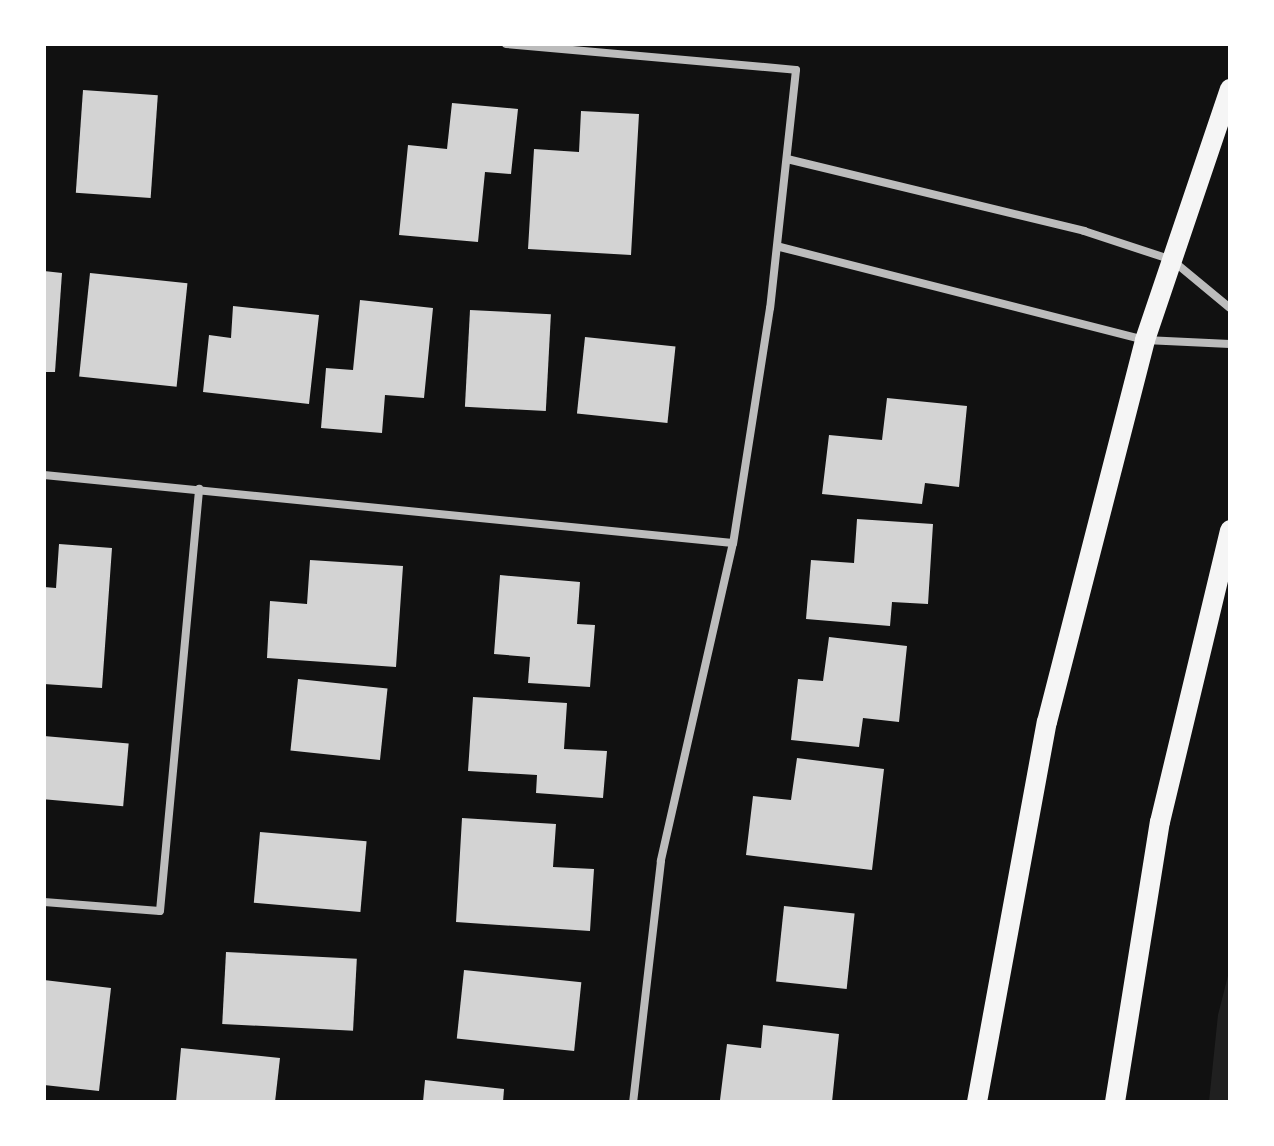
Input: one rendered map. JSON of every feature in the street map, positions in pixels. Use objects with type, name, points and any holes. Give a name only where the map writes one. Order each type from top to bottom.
[{"type":"main road","points":[[977,1102],[1047,722],[1145,340],[1230,89]]},
{"type":"main road","points":[[1115,1102],[1160,822],[1230,530]]},
{"type":"street","points":[[506,44],[796,70],[780,247],[733,543],[661,861],[633,1102]]},
{"type":"street","points":[[787,159],[1084,231],[1172,260],[1230,308]]},
{"type":"street","points":[[780,247],[1145,340],[1230,344]]},
{"type":"street","points":[[44,475],[733,543]]},
{"type":"street","points":[[44,902],[160,911],[199,489]]},
{"type":"shaded area","points":[[1230,968],[1230,1102],[1209,1102],[1218,1015]]},
{"type":"building","points":[[83,90],[158,95],[151,198],[76,193]]},
{"type":"building","points":[[452,103],[518,109],[511,174],[485,172],[478,242],[399,235],[408,145],[447,149]]},
{"type":"building","points":[[581,111],[639,114],[631,255],[528,249],[534,149],[579,152]]},
{"type":"building","points":[[44,271],[62,273],[55,372],[44,372]]},
{"type":"building","points":[[90,273],[187,283],[177,387],[79,376]]},
{"type":"building","points":[[360,300],[433,308],[424,398],[385,395],[382,433],[321,428],[326,368],[353,370]]},
{"type":"building","points":[[233,306],[319,315],[309,404],[203,392],[209,335],[231,338]]},
{"type":"building","points":[[470,310],[551,314],[546,411],[465,407]]},
{"type":"building","points":[[585,337],[676,347],[667,423],[577,414]]},
{"type":"building","points":[[887,398],[967,406],[959,487],[925,483],[922,504],[822,494],[829,435],[882,440]]},
{"type":"building","points":[[857,519],[933,524],[928,604],[892,602],[890,626],[806,619],[811,560],[854,563]]},
{"type":"building","points":[[59,544],[112,548],[102,688],[44,684],[44,587],[56,588]]},
{"type":"building","points":[[310,560],[403,566],[396,667],[267,658],[270,601],[307,604]]},
{"type":"building","points":[[500,575],[580,582],[577,624],[595,625],[590,687],[528,683],[530,657],[494,654]]},
{"type":"building","points":[[829,637],[907,646],[899,722],[863,718],[859,747],[791,740],[798,679],[823,681]]},
{"type":"building","points":[[298,679],[388,688],[380,760],[290,751]]},
{"type":"building","points":[[473,697],[567,703],[564,749],[607,751],[603,798],[536,793],[537,775],[468,771]]},
{"type":"building","points":[[44,736],[129,743],[123,806],[44,799]]},
{"type":"building","points":[[797,758],[884,769],[872,870],[746,855],[753,796],[791,800]]},
{"type":"building","points":[[462,818],[556,824],[553,867],[594,869],[590,931],[456,922]]},
{"type":"building","points":[[260,832],[367,841],[360,912],[254,903]]},
{"type":"building","points":[[784,906],[855,913],[847,989],[776,982]]},
{"type":"building","points":[[226,952],[357,959],[353,1031],[222,1024]]},
{"type":"building","points":[[464,970],[581,982],[574,1051],[457,1039]]},
{"type":"building","points":[[44,980],[111,988],[99,1091],[44,1085]]},
{"type":"building","points":[[763,1025],[839,1034],[832,1102],[720,1100],[727,1044],[761,1048]]},
{"type":"building","points":[[181,1048],[280,1058],[275,1102],[176,1102]]},
{"type":"building","points":[[425,1080],[504,1089],[503,1102],[423,1102]]}]
